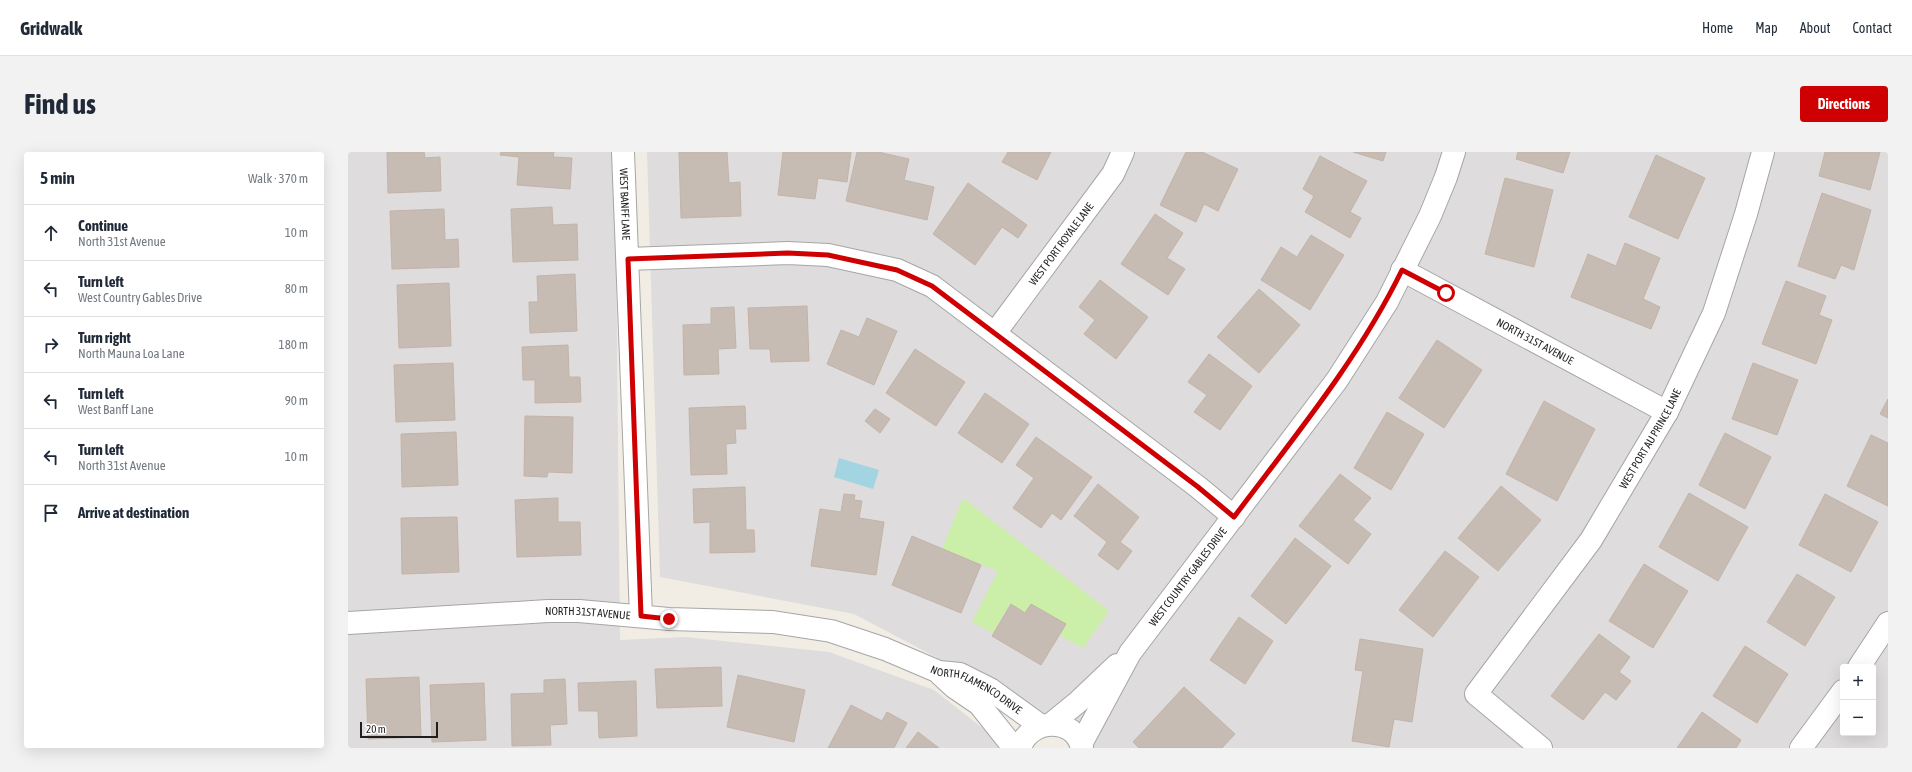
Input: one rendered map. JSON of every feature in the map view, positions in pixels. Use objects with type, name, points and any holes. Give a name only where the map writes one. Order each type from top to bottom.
[{"type":"street","name":"WEST BANFF LANE","points":[[623,152],[641,616]]},
{"type":"street","name":"WEST PORT ROYALE LANE","points":[[995,333],[1113,174],[1123,152]]},
{"type":"street","name":"WEST COUNTRY GABLES DRIVE","points":[[1046,725],[1078,702],[1130,653],[1337,380],[1387,302],[1430,216],[1446,177],[1454,152]]},
{"type":"street","name":"WEST PORT AU PRINCE LANE","points":[[1541,748],[1476,694],[1591,540],[1667,412],[1714,313],[1746,214],[1763,152]]},
{"type":"street","points":[[628,259],[788,253],[828,255],[897,270],[932,286],[1234,517]]},
{"type":"street","name":"NORTH 31ST AVENUE","points":[[1402,270],[1667,412]]},
{"type":"street","name":"NORTH 31ST AVENUE","points":[[348,623],[548,611],[669,619],[773,622],[831,632],[885,649],[939,672]]},
{"type":"street","points":[[1861,664],[1888,623]]},
{"type":"street","name":"WEST COUNTRY GABLES DRIVE","points":[[1082,746],[1130,653]]},
{"type":"street","name":"NORTH FLAMENCO DRIVE","points":[[939,672],[960,674],[990,689],[1046,725],[1067,728],[1075,735],[1082,746]]},
{"type":"street","name":"NORTH FLAMENCO DRIVE","points":[[939,672],[954,687],[979,704],[1014,748]]},
{"type":"street","points":[[1801,748],[1840,695]]},
{"type":"street","name":"NORTH FLAMENCO DRIVE","points":[[1020,748],[1027,735],[1046,725]]},
{"type":"shaded area","points":[[348,152],[615,152],[620,640],[685,637],[829,652],[934,690],[1008,748],[348,748]]},
{"type":"shaded area","points":[[647,152],[1888,152],[1888,748],[1082,748],[1023,703],[854,614],[660,577]]},
{"type":"green space","points":[[963,498],[1109,611],[1083,648],[1059,635],[1065,624],[1031,604],[1025,613],[1010,604],[993,633],[972,622],[998,571],[942,549]]},
{"type":"water","points":[[839,458],[879,470],[873,489],[834,477]]},
{"type":"building","points":[[387,152],[424,152],[425,158],[440,157],[441,191],[388,193]]},
{"type":"building","points":[[501,152],[554,152],[553,157],[572,158],[570,189],[517,185],[519,157],[500,155]]},
{"type":"building","points":[[679,152],[727,152],[729,183],[740,182],[741,216],[681,218]]},
{"type":"building","points":[[783,152],[851,152],[847,182],[818,178],[815,199],[778,195]]},
{"type":"building","points":[[857,152],[878,152],[909,159],[904,180],[934,187],[927,220],[846,201]]},
{"type":"building","points":[[1008,152],[1051,152],[1037,180],[1002,162]]},
{"type":"building","points":[[1186,152],[1202,152],[1238,169],[1218,211],[1204,204],[1196,222],[1160,205]]},
{"type":"building","points":[[1353,152],[1386,152],[1383,161]]},
{"type":"building","points":[[1518,152],[1570,152],[1563,173],[1516,159]]},
{"type":"building","points":[[1825,152],[1880,152],[1870,190],[1819,176]]},
{"type":"building","points":[[1656,155],[1705,178],[1678,239],[1629,217]]},
{"type":"building","points":[[1320,156],[1367,181],[1350,212],[1361,218],[1350,238],[1305,212],[1314,196],[1303,189]]},
{"type":"building","points":[[1505,178],[1553,190],[1534,267],[1485,254]]},
{"type":"building","points":[[968,183],[1027,225],[1018,238],[1002,227],[975,265],[933,234]]},
{"type":"building","points":[[1822,193],[1871,210],[1854,270],[1841,265],[1835,279],[1798,266]]},
{"type":"building","points":[[552,207],[553,225],[577,224],[578,260],[513,262],[511,209]]},
{"type":"building","points":[[444,209],[445,240],[458,239],[459,267],[392,269],[390,211]]},
{"type":"building","points":[[1155,214],[1183,233],[1167,258],[1185,269],[1168,295],[1121,264]]},
{"type":"building","points":[[1311,235],[1344,255],[1310,310],[1261,280],[1281,247],[1297,257]]},
{"type":"building","points":[[1625,243],[1660,258],[1643,299],[1660,307],[1651,329],[1571,297],[1588,254],[1616,266]]},
{"type":"building","points":[[575,274],[577,331],[530,333],[529,302],[538,302],[537,276]]},
{"type":"building","points":[[1100,280],[1148,317],[1116,359],[1084,334],[1095,320],[1079,307]]},
{"type":"building","points":[[1786,281],[1826,296],[1819,315],[1832,320],[1816,364],[1762,344]]},
{"type":"building","points":[[449,283],[451,346],[399,348],[397,285]]},
{"type":"building","points":[[1259,289],[1300,325],[1259,373],[1217,337]]},
{"type":"building","points":[[807,306],[809,361],[771,362],[770,349],[750,349],[748,308]]},
{"type":"building","points":[[734,307],[736,348],[718,349],[719,374],[684,375],[683,325],[711,324],[711,308]]},
{"type":"building","points":[[867,318],[897,331],[874,385],[827,364],[841,330],[859,337]]},
{"type":"building","points":[[1437,340],[1482,370],[1444,428],[1399,398]]},
{"type":"building","points":[[568,345],[569,377],[580,377],[581,402],[535,403],[535,380],[523,380],[522,347]]},
{"type":"building","points":[[915,349],[965,382],[936,426],[886,393]]},
{"type":"building","points":[[1209,354],[1252,386],[1220,430],[1194,412],[1207,395],[1188,382]]},
{"type":"building","points":[[453,363],[455,420],[396,422],[394,365]]},
{"type":"building","points":[[1753,363],[1798,380],[1777,435],[1732,419]]},
{"type":"building","points":[[985,393],[1029,424],[1002,463],[958,433]]},
{"type":"building","points":[[1888,399],[1888,418],[1880,414]]},
{"type":"building","points":[[1544,401],[1595,429],[1557,501],[1506,474]]},
{"type":"building","points":[[745,406],[746,429],[735,429],[736,443],[726,444],[727,474],[691,475],[689,408]]},
{"type":"building","points":[[875,409],[890,419],[880,433],[865,421]]},
{"type":"building","points":[[1387,412],[1424,434],[1391,490],[1354,468]]},
{"type":"building","points":[[525,416],[573,417],[572,473],[548,472],[547,477],[524,476]]},
{"type":"building","points":[[456,432],[458,485],[402,487],[401,434]]},
{"type":"building","points":[[1725,433],[1771,457],[1745,509],[1699,485]]},
{"type":"building","points":[[1871,435],[1888,443],[1888,506],[1847,486]]},
{"type":"building","points":[[1036,437],[1092,477],[1061,520],[1052,513],[1041,528],[1013,508],[1034,478],[1016,465]]},
{"type":"building","points":[[1340,474],[1371,498],[1353,520],[1371,534],[1348,564],[1299,526]]},
{"type":"building","points":[[1098,484],[1139,517],[1120,542],[1132,551],[1118,570],[1098,555],[1107,542],[1074,516]]},
{"type":"building","points":[[1501,486],[1541,520],[1498,571],[1458,538]]},
{"type":"building","points":[[745,487],[746,530],[754,530],[755,552],[710,553],[710,522],[694,523],[693,489]]},
{"type":"building","points":[[1689,493],[1748,527],[1718,581],[1659,547]]},
{"type":"building","points":[[844,494],[855,495],[854,500],[862,501],[859,518],[884,522],[876,575],[811,566],[820,509],[841,512]]},
{"type":"building","points":[[1825,494],[1878,522],[1851,572],[1799,545]]},
{"type":"building","points":[[558,498],[558,522],[580,522],[581,555],[517,557],[515,500]]},
{"type":"building","points":[[457,517],[459,572],[402,574],[401,518]]},
{"type":"building","points":[[912,536],[981,565],[961,613],[892,585]]},
{"type":"building","points":[[1295,538],[1331,566],[1286,624],[1251,596]]},
{"type":"building","points":[[1445,551],[1479,577],[1433,637],[1399,610]]},
{"type":"building","points":[[1644,564],[1688,591],[1653,648],[1609,621]]},
{"type":"building","points":[[1797,574],[1835,597],[1805,646],[1767,622]]},
{"type":"building","points":[[1011,604],[1025,613],[1031,604],[1066,624],[1041,665],[992,636]]},
{"type":"building","points":[[1239,617],[1273,641],[1245,684],[1210,660]]},
{"type":"building","points":[[1599,634],[1630,657],[1619,672],[1631,681],[1616,700],[1605,692],[1583,720],[1551,696]]},
{"type":"building","points":[[1360,639],[1423,649],[1412,722],[1394,719],[1389,747],[1352,741],[1363,671],[1355,670]]},
{"type":"building","points":[[1745,646],[1788,674],[1757,723],[1713,696]]},
{"type":"building","points":[[721,667],[722,706],[657,708],[655,669]]},
{"type":"building","points":[[738,675],[805,690],[794,742],[727,727]]},
{"type":"building","points":[[419,677],[421,737],[368,739],[366,679]]},
{"type":"building","points":[[565,679],[567,724],[550,725],[551,745],[512,746],[511,694],[544,693],[544,680]]},
{"type":"building","points":[[636,681],[637,736],[599,738],[598,711],[579,711],[578,683]]},
{"type":"building","points":[[484,683],[486,740],[432,742],[430,685]]},
{"type":"building","points":[[1184,687],[1235,734],[1222,748],[1139,748],[1133,742]]},
{"type":"building","points":[[851,705],[882,721],[887,712],[907,723],[894,748],[828,748]]},
{"type":"building","points":[[1702,712],[1741,740],[1736,748],[1677,748]]},
{"type":"building","points":[[918,732],[939,748],[906,748]]},
{"type":"route","points":[[669,619],[641,616],[628,259],[788,253],[828,255],[897,270],[932,286],[1198,487],[1234,517],[1337,380],[1387,302],[1402,270],[1446,293]]}]
